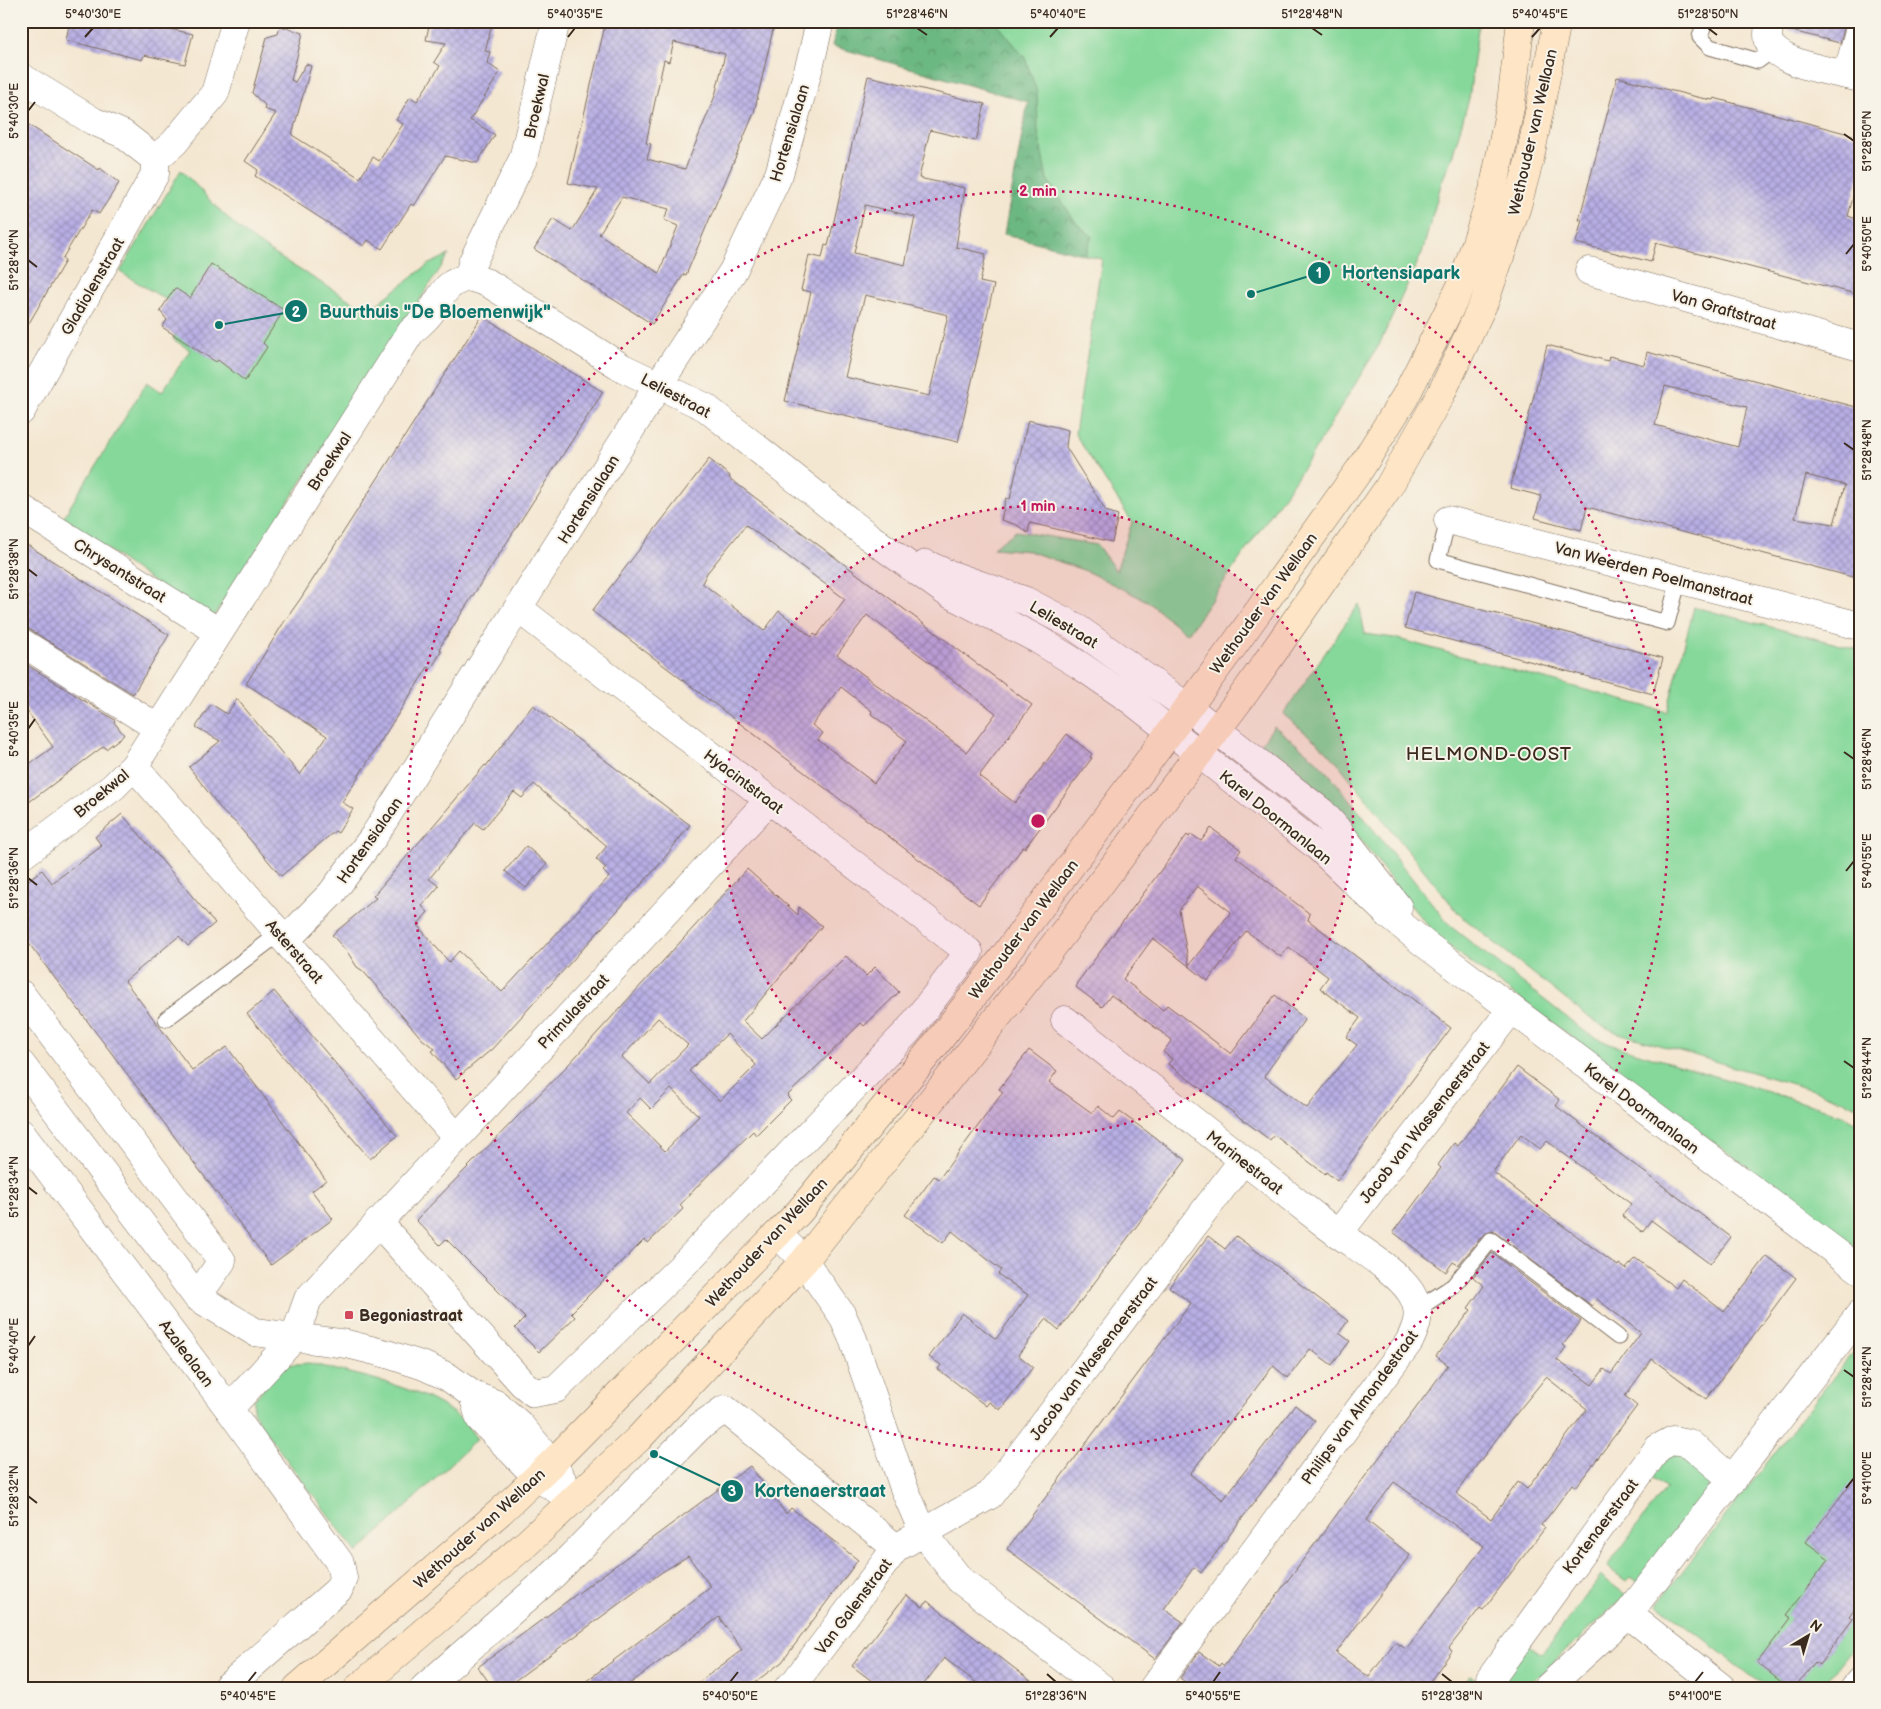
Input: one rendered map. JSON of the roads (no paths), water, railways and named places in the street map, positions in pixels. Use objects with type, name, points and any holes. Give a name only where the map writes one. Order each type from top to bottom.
[{"type":"main road","name":"Wethouder van Wellaan","points":[[297,1688],[544,1470],[812,1198],[1002,959],[1188,707],[1360,469],[1404,397],[1458,291],[1493,191],[1511,103],[1521,21]]},
{"type":"main road","name":"Wethouder van Wellaan","points":[[358,1688],[574,1500],[657,1420],[804,1261],[1039,965],[1217,730],[1388,488],[1441,394],[1486,298],[1517,206],[1530,158],[1557,21]]},
{"type":"street","points":[[21,77],[93,121],[123,134],[155,159],[174,143],[215,93],[236,21]]},
{"type":"street","name":"Broekwal","points":[[21,856],[113,787],[134,766],[411,332],[430,313],[445,289],[457,280],[469,277],[472,263],[523,159],[556,21]]},
{"type":"street","name":"Hortensialaan","points":[[283,936],[332,894],[374,836],[519,609],[659,384],[733,271],[779,174],[820,21]]},
{"type":"street","points":[[1770,21],[1767,33],[1771,47],[1790,60],[1853,76],[1860,28]]},
{"type":"street","name":"Gladiolenstraat","points":[[21,411],[156,174],[155,159]]},
{"type":"street","name":"Van Graftstraat","points":[[1589,271],[1860,347]]},
{"type":"street","name":"Leliestraat","points":[[469,277],[488,283],[623,368],[705,407],[868,536],[946,592],[1028,635],[1081,666],[1132,701],[1170,731]]},
{"type":"street","name":"Chrysantstraat","points":[[21,508],[219,632]]},
{"type":"street","name":"Van Weerden Poelmanstraat","points":[[1448,520],[1860,626]]},
{"type":"street","name":"Leliestraat","points":[[868,536],[946,573],[1049,611],[1098,642],[1217,730]]},
{"type":"street","name":"Hyacintstraat","points":[[519,609],[969,952]]},
{"type":"street","points":[[21,642],[158,728]]},
{"type":"street","name":"Karel Doormanlaan","points":[[1217,730],[1303,797],[1332,823],[1374,874],[1425,944]]},
{"type":"street","name":"Karel Doormanlaan","points":[[1170,731],[1318,847],[1389,915],[1425,944],[1860,1270]]},
{"type":"street","name":"Asterstraat","points":[[134,766],[456,1137]]},
{"type":"street","name":"Primulastraat","points":[[294,1338],[308,1299],[769,800]]},
{"type":"street","name":"Wethouder van Wellaan","points":[[378,1222],[522,1383],[534,1393],[556,1389],[688,1260],[908,1031],[969,952]]},
{"type":"street","points":[[21,994],[222,1261],[197,1297]]},
{"type":"street","name":"Jacob van Wassenaerstraat","points":[[1338,1234],[1511,1010]]},
{"type":"street","name":"Marinestraat","points":[[1065,1020],[1338,1234],[1398,1277],[1410,1292],[1419,1308]]},
{"type":"street","points":[[21,1064],[197,1297],[255,1332],[346,1344],[387,1354],[448,1377],[473,1395],[496,1404],[519,1424],[544,1470],[574,1500]]},
{"type":"street","name":"Azalealaan","points":[[21,1133],[229,1409],[340,1563],[343,1578],[339,1589],[226,1688]]},
{"type":"street","name":"Jacob van Wassenaerstraat","points":[[924,1534],[990,1495],[1243,1160]]},
{"type":"street","points":[[778,1234],[804,1261],[842,1315],[853,1339],[904,1488],[924,1534],[960,1580],[1102,1688]]},
{"type":"street","name":"Philips van Almondestraat","points":[[1153,1688],[1409,1342],[1417,1325],[1419,1308]]},
{"type":"street","points":[[1547,1688],[1628,1614],[1734,1480],[1860,1314]]},
{"type":"street","points":[[229,1409],[294,1338]]},
{"type":"street","points":[[424,1688],[453,1678],[699,1426],[725,1409],[896,1548]]},
{"type":"street","name":"Kortenaerstraat","points":[[1490,1679],[1658,1448],[1673,1440],[1689,1443],[1734,1480]]},
{"type":"street","name":"Van Galenstraat","points":[[788,1688],[796,1682],[896,1548],[924,1534]]},
{"type":"street","points":[[1628,1614],[1722,1688]]},
{"type":"street","points":[[1854,1688],[1860,1681]]},
{"type":"lane","points":[[1705,21],[1700,37],[1710,47],[1758,61],[1774,49]]},
{"type":"lane","points":[[1448,520],[1438,560],[1667,623],[1679,579]]},
{"type":"lane","points":[[166,1019],[283,936]]},
{"type":"lane","name":"Philips van Almondestraat","points":[[1419,1308],[1454,1286],[1490,1240],[1618,1337]]},
{"type":"place","name":"Hortensiapark","points":[[1251,294]]},
{"type":"place","name":"Buurthuis \"De Bloemenwijk\"","points":[[219,325]]},
{"type":"place","name":"Begoniastraat","points":[[349,1315]]},
{"type":"place","name":"Kortenaerstraat","points":[[654,1454]]},
{"type":"district","name":"HELMOND-OOST","points":[[1489,753]]}]
